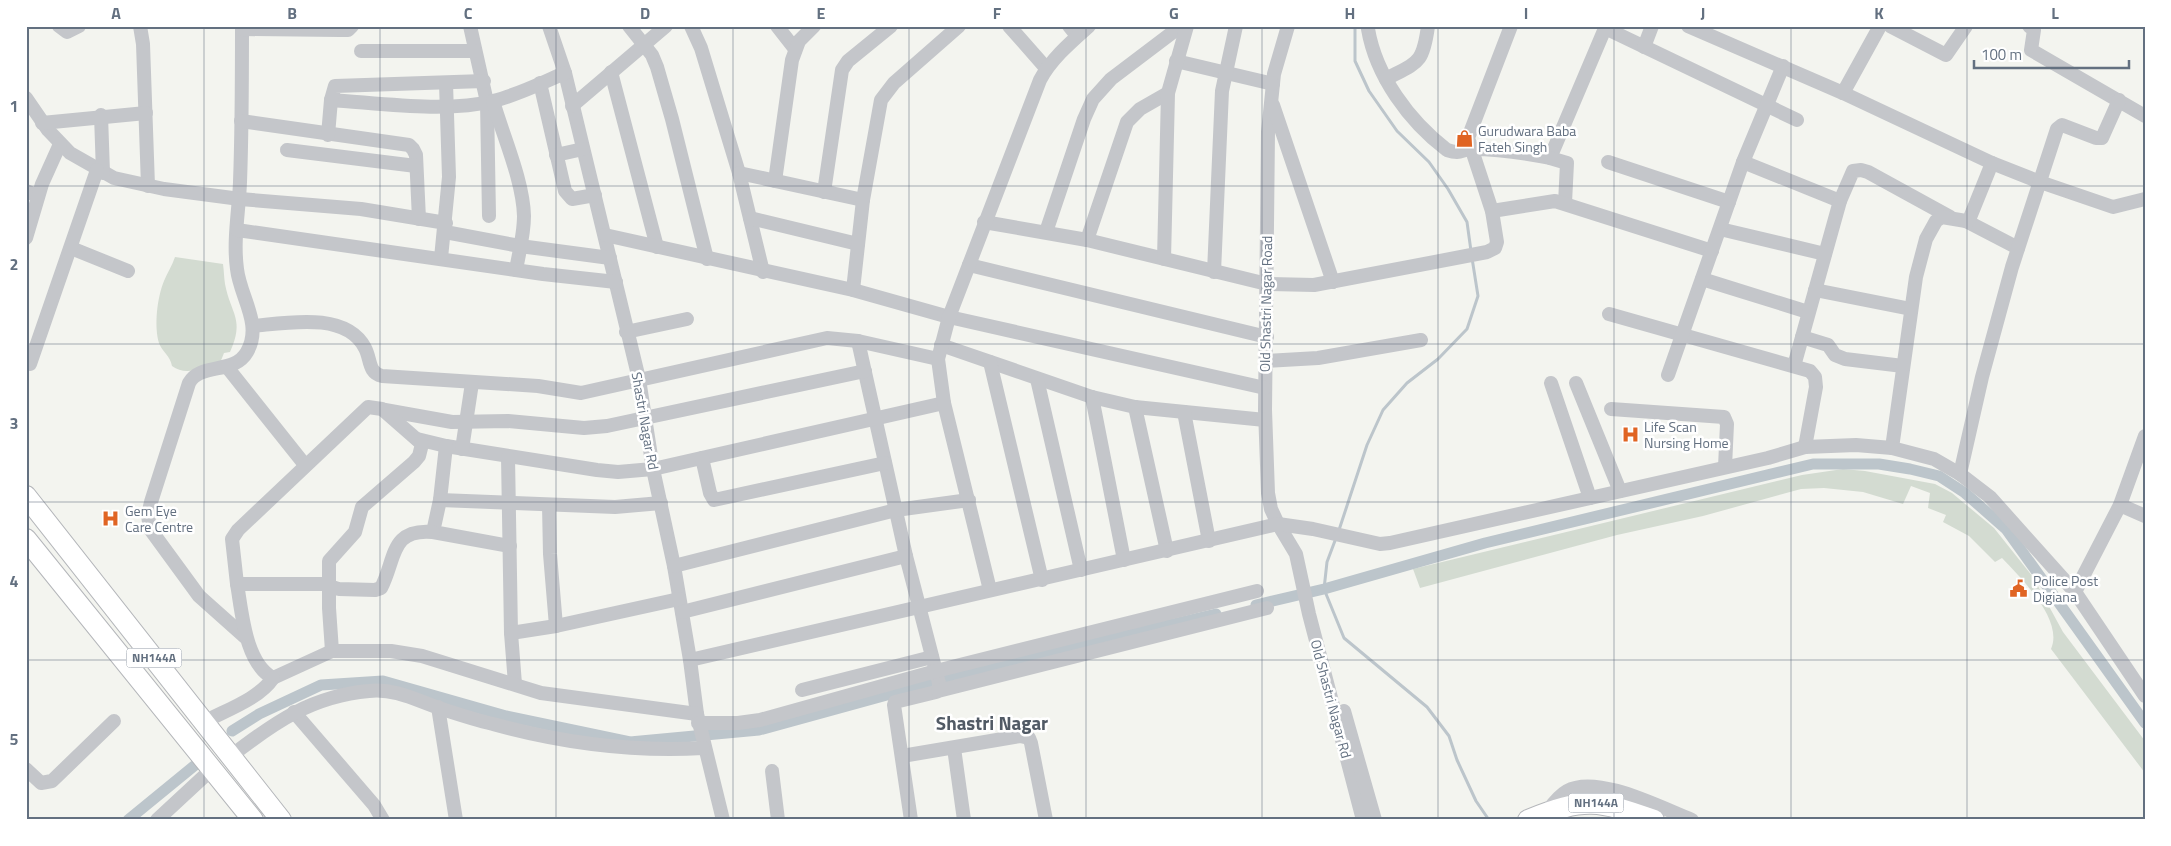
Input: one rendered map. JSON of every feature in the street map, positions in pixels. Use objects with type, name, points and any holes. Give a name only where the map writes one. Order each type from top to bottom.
[{"type":"highway","name":"NH144A","points":[[26,496],[281,820]]},
{"type":"highway","name":"NH144A","points":[[26,539],[253,820]]},
{"type":"highway","name":"NH144A","points":[[1537,816],[1578,803],[1595,802],[1613,805],[1654,820]]},
{"type":"street","points":[[59,26],[66,32],[79,26]]},
{"type":"street","points":[[140,26],[146,112],[148,186]]},
{"type":"street","points":[[246,637],[199,596],[150,529],[148,523],[151,502],[189,383],[200,373],[226,367],[241,360],[247,352],[253,326],[237,271],[237,230],[240,199],[242,27],[348,30],[352,26]]},
{"type":"street","points":[[470,26],[475,51],[517,181],[523,208],[523,227],[518,258]]},
{"type":"street","name":"Shastri Nagar Rd","points":[[549,26],[565,73],[647,418],[653,469],[681,605],[700,731],[723,820]]},
{"type":"street","points":[[629,26],[652,55],[664,87],[707,258]]},
{"type":"street","points":[[572,106],[666,26]]},
{"type":"street","points":[[691,26],[700,48],[739,173],[764,272]]},
{"type":"street","points":[[777,26],[795,49]]},
{"type":"street","points":[[775,181],[795,49],[799,41],[814,26]]},
{"type":"street","points":[[824,192],[842,70],[848,61],[891,26]]},
{"type":"street","points":[[852,290],[863,200],[881,100],[894,83],[960,26]]},
{"type":"street","points":[[1009,26],[1046,68]]},
{"type":"street","points":[[990,590],[944,402],[939,352],[949,317],[984,222],[1046,68],[1073,31],[1089,26]]},
{"type":"street","points":[[1046,232],[1084,119],[1093,99],[1111,79],[1181,26]]},
{"type":"street","points":[[1164,259],[1168,93],[1187,26]]},
{"type":"street","points":[[1214,272],[1222,91],[1236,26]]},
{"type":"street","name":"Old Shastri Nagar Road","points":[[1288,26],[1273,84],[1268,132],[1265,420],[1268,493],[1271,509],[1296,554],[1304,574]]},
{"type":"street","points":[[1386,79],[1413,65],[1422,56],[1428,26]]},
{"type":"street","points":[[984,222],[1087,240],[1267,284],[1314,285],[1488,252],[1495,248],[1497,242],[1492,211],[1470,149],[1468,138],[1511,26]]},
{"type":"street","points":[[1644,46],[1652,26]]},
{"type":"street","points":[[1688,26],[1844,93],[1992,163],[2040,182],[2113,207],[2145,200]]},
{"type":"street","points":[[1844,93],[1880,26]]},
{"type":"street","points":[[1890,26],[1946,55],[1966,26]]},
{"type":"street","points":[[2029,26],[2034,30],[2030,50],[2145,116]]},
{"type":"street","points":[[1550,158],[1605,27],[1797,120]]},
{"type":"street","points":[[1368,29],[1375,58],[1386,79],[1406,108],[1440,145],[1447,150],[1458,153],[1470,149],[1521,153],[1567,163],[1566,203]]},
{"type":"street","points":[[361,51],[475,51]]},
{"type":"street","points":[[1176,61],[1273,84]]},
{"type":"street","points":[[1668,375],[1680,336],[1743,162],[1782,66]]},
{"type":"street","points":[[611,72],[658,247]]},
{"type":"street","points":[[331,100],[447,106],[490,102],[565,73]]},
{"type":"street","points":[[328,135],[332,91],[335,86],[484,81]]},
{"type":"street","points":[[442,258],[449,177],[446,83]]},
{"type":"street","points":[[540,83],[556,155],[568,196],[577,199],[595,195]]},
{"type":"street","points":[[1087,240],[1127,122],[1140,109],[1168,93]]},
{"type":"street","points":[[26,98],[42,123],[60,144],[70,153],[100,172],[148,186],[240,199],[355,208],[419,219],[445,227],[518,258],[613,271]]},
{"type":"street","points":[[1271,99],[1333,282]]},
{"type":"street","points":[[1960,474],[1982,377],[2018,248],[2059,126],[2066,126],[2096,138],[2102,138],[2119,100]]},
{"type":"street","points":[[489,216],[490,102]]},
{"type":"street","points":[[42,123],[146,112]]},
{"type":"street","points":[[30,364],[70,248],[100,172],[101,116]]},
{"type":"street","points":[[240,121],[409,145],[416,155],[419,219]]},
{"type":"street","points":[[26,238],[32,194],[60,144]]},
{"type":"street","points":[[556,155],[583,149]]},
{"type":"street","points":[[287,150],[416,166]]},
{"type":"street","points":[[1608,162],[1729,202]]},
{"type":"street","points":[[1743,162],[1840,201]]},
{"type":"street","points":[[1966,221],[1970,220],[1975,210],[1992,163]]},
{"type":"street","points":[[1794,366],[1840,201],[1853,172],[1861,170],[1950,217],[1966,221],[2018,248]]},
{"type":"street","points":[[739,173],[863,200]]},
{"type":"street","points":[[1492,211],[1546,201],[1566,203],[1712,251]]},
{"type":"street","points":[[1892,448],[1916,277],[1926,239],[1936,221],[1942,217],[1950,217]]},
{"type":"street","points":[[750,218],[858,244]]},
{"type":"street","points":[[1720,229],[1825,254]]},
{"type":"street","points":[[237,230],[442,258],[518,258],[613,271]]},
{"type":"street","points":[[605,235],[764,272],[852,290],[949,317],[1265,388]]},
{"type":"street","points":[[70,248],[128,271]]},
{"type":"street","points":[[969,265],[1267,337]]},
{"type":"street","points":[[1702,279],[1808,312]]},
{"type":"street","points":[[1814,290],[1911,309]]},
{"type":"street","points":[[1609,314],[1680,336],[1810,371],[1815,377],[1816,387],[1805,447]]},
{"type":"street","points":[[626,332],[687,319]]},
{"type":"street","points":[[253,326],[324,322],[343,329],[362,344],[372,369],[377,375],[472,383],[538,386],[581,393],[814,340],[844,339],[939,352],[990,362],[1092,397],[1135,407],[1265,420]]},
{"type":"street","points":[[1802,337],[1828,345],[1835,355],[1903,366]]},
{"type":"street","points":[[1266,361],[1318,358],[1421,340]]},
{"type":"street","points":[[858,341],[906,556],[937,676]]},
{"type":"street","points":[[990,362],[1042,580]]},
{"type":"street","points":[[226,367],[305,465]]},
{"type":"street","points":[[273,678],[260,669],[246,637],[232,545],[234,534],[368,407],[428,419],[466,422],[508,421],[584,428],[607,426],[647,418],[865,370]]},
{"type":"street","points":[[1037,379],[1081,570]]},
{"type":"street","points":[[462,449],[472,383]]},
{"type":"street","points":[[1551,383],[1590,498]]},
{"type":"street","points":[[1576,383],[1620,491]]},
{"type":"street","points":[[1092,397],[1124,560]]},
{"type":"street","points":[[417,439],[508,457],[607,472],[653,469],[944,402]]},
{"type":"street","points":[[1135,407],[1167,551]]},
{"type":"street","points":[[332,651],[328,568],[331,558],[352,537],[357,527],[362,507],[419,456],[422,444],[382,409]]},
{"type":"street","points":[[1611,409],[1724,417],[1727,424],[1725,467]]},
{"type":"street","points":[[1184,412],[1209,542]]},
{"type":"street","points":[[2075,592],[2120,506],[2145,436]]},
{"type":"street","points":[[690,660],[918,606],[1209,542],[1278,524],[1313,529],[1380,544],[1401,542],[1805,447],[1856,445],[1892,448],[1934,459],[1960,474],[1990,497],[2075,592],[2143,689]]},
{"type":"street","points":[[433,532],[440,500],[446,446]]},
{"type":"street","points":[[508,457],[511,633],[515,684]]},
{"type":"street","points":[[702,458],[710,493],[714,500],[885,463]]},
{"type":"street","points":[[440,500],[615,507],[660,503]]},
{"type":"street","points":[[674,566],[896,510],[969,500]]},
{"type":"street","points":[[549,505],[550,554],[556,626]]},
{"type":"street","points":[[2120,506],[2145,516]]},
{"type":"street","points":[[237,584],[268,582],[329,586],[339,590],[378,590],[383,584],[392,557],[403,538],[418,531],[510,546]]},
{"type":"street","points":[[511,633],[681,605],[906,556]]},
{"type":"street","name":"Old Shastri Nagar Rd","points":[[1304,574],[1363,820]]},
{"type":"street","points":[[231,756],[268,728],[294,712],[328,699],[371,690],[394,692],[518,731],[578,742],[651,750],[700,731],[760,720],[937,676],[1257,591]]},
{"type":"street","points":[[802,690],[937,676],[1267,608]]},
{"type":"street","points":[[204,722],[249,698],[263,689],[273,678],[332,651],[391,651],[414,654],[550,695],[700,731]]},
{"type":"street","points":[[1324,656],[1375,820]]},
{"type":"street","points":[[911,820],[894,703],[937,676]]},
{"type":"street","points":[[438,707],[456,820]]},
{"type":"street","points":[[294,712],[374,805],[383,820]]},
{"type":"street","points":[[26,769],[41,783],[52,781],[114,721]]},
{"type":"street","points":[[902,756],[1020,736],[1029,738],[1046,820]]},
{"type":"street","points":[[954,748],[964,820]]},
{"type":"street","points":[[157,820],[212,769]]},
{"type":"street","points":[[772,771],[778,820]]},
{"type":"street","points":[[1537,816],[1561,794],[1580,786],[1593,785],[1614,790],[1692,820]]},
{"type":"shaded area","points":[[175,257],[223,264],[225,284],[237,324],[230,352],[224,353],[220,363],[195,370],[183,371],[172,366],[170,359],[159,343],[157,336],[158,304],[164,281]]},
{"type":"shaded area","points":[[1843,469],[1865,471],[1935,484],[1952,493],[1994,528],[2033,577],[2063,632],[2145,741],[2145,773],[2051,649],[2053,638],[2052,625],[2029,588],[2002,558],[1995,562],[1969,536],[1943,522],[1946,515],[1928,508],[1930,493],[1911,486],[1903,504],[1863,492],[1824,488],[1801,489],[1703,516],[1617,535],[1420,588],[1413,569],[1802,475]]},
{"type":"waterway","points":[[1355,26],[1355,61],[1369,91],[1397,131],[1429,162],[1448,189],[1467,222],[1471,251]]},
{"type":"waterway","points":[[1339,530],[1367,445],[1383,410],[1407,383],[1438,359],[1467,329],[1478,296],[1472,258]]},
{"type":"waterway","points":[[1256,605],[1324,589],[1485,543],[1813,464],[1879,464],[1939,476],[1965,493],[2006,529],[2145,723]]},
{"type":"waterway","points":[[1336,538],[1327,562],[1324,589],[1344,638],[1427,707],[1449,736],[1457,760],[1476,801],[1489,820]]},
{"type":"waterway","points":[[232,731],[259,714],[321,685],[383,681],[506,716],[630,742],[759,730],[996,665],[1216,614]]},
{"type":"waterway","points":[[128,820],[194,766]]},
{"type":"place","name":"Gurudwara Baba Fateh Singh","points":[[1464,139]]},
{"type":"place","name":"Life Scan Nursing Home","points":[[1630,435]]},
{"type":"place","name":"Gem Eye Care Centre","points":[[111,519]]},
{"type":"place","name":"Police Post Digiana","points":[[2019,589]]},
{"type":"district","name":"Shastri Nagar","points":[[992,723]]}]
